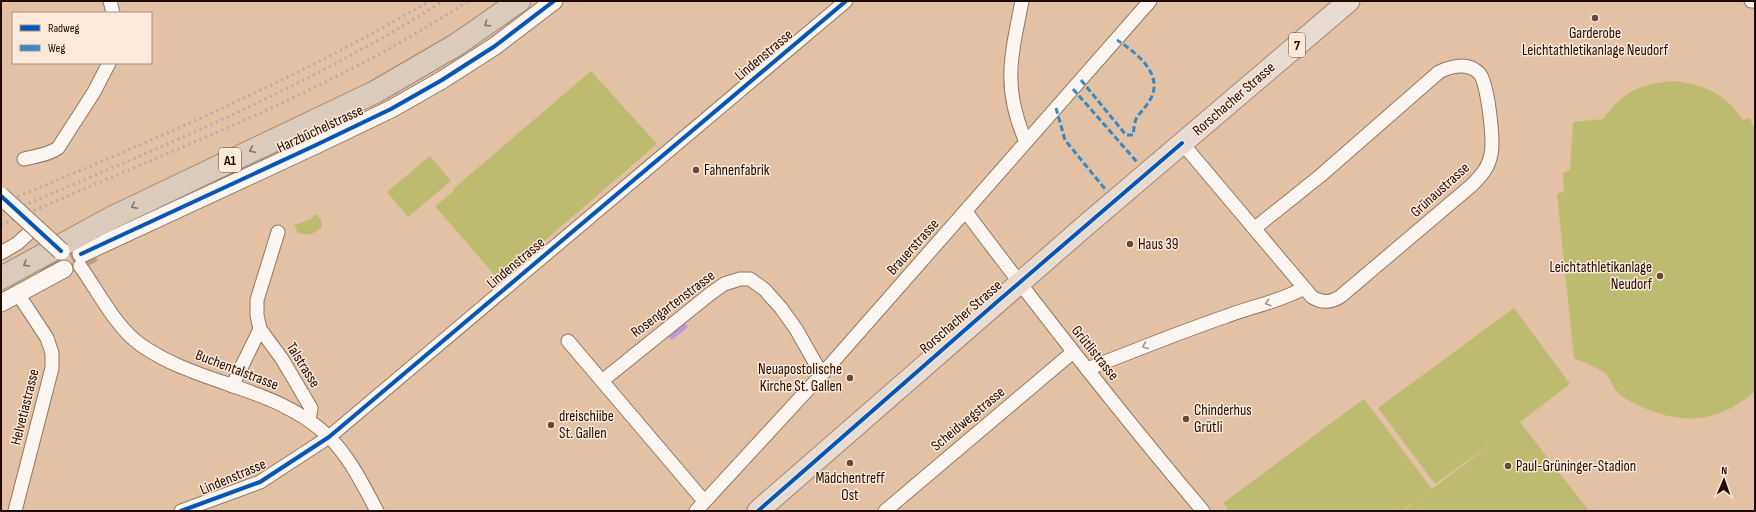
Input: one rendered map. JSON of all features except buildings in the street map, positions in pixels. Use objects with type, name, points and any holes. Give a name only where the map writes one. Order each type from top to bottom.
[{"type":"highway","name":"A1","points":[[1,278],[113,216],[376,92],[456,45],[519,1]]},
{"type":"main road","name":"Rorschacher Strasse","points":[[758,511],[1182,143],[1349,1]]},
{"type":"street","points":[[110,1],[113,12]]},
{"type":"street","name":"Harzbüchelstrasse","points":[[1,304],[70,258],[391,109],[442,80],[495,46],[554,1]]},
{"type":"street","name":"Lindenstrasse","points":[[181,511],[260,482],[329,437],[846,1]]},
{"type":"street","points":[[1022,1],[1011,59],[1011,92],[1018,123],[1026,142]]},
{"type":"street","name":"Brauerstrasse","points":[[700,506],[824,372],[1150,1]]},
{"type":"street","points":[[24,159],[53,152],[58,148],[104,75],[109,64]]},
{"type":"street","name":"Grünaustrasse","points":[[1182,143],[1312,297],[1321,301],[1337,299],[1479,179],[1488,164],[1492,144],[1483,77],[1479,72],[1472,68],[1461,66],[1451,66],[1439,72],[1320,176],[1255,228]]},
{"type":"street","points":[[1,196],[70,258]]},
{"type":"street","name":"Grütlistrasse","points":[[966,212],[1073,352],[1161,462],[1203,511]]},
{"type":"street","points":[[1,253],[18,244],[35,227]]},
{"type":"street","name":"Talstrasse","points":[[278,232],[257,300],[257,315],[260,329],[282,359],[311,408],[309,420]]},
{"type":"street","name":"Buchentalstrasse","points":[[70,258],[131,338],[166,360],[277,402],[309,420],[340,448],[377,511]]},
{"type":"street","name":"Rosengartenstrasse","points":[[602,380],[710,294],[724,284],[740,279],[750,279],[765,290],[796,329],[817,366],[824,372]]},
{"type":"street","points":[[1087,369],[1221,317],[1287,297],[1304,288]]},
{"type":"street","name":"Helvetiastrasse","points":[[15,511],[52,368],[52,353],[47,338],[18,294]]},
{"type":"street","points":[[232,386],[260,329]]},
{"type":"street","points":[[568,341],[602,380],[700,506]]},
{"type":"street","name":"Scheidwegstrasse","points":[[885,511],[1073,352]]},
{"type":"shaded area","points":[[591,71],[657,144],[499,280],[435,206]]},
{"type":"shaded area","name":"Leichtathletikanlage Neudorf","points":[[1673,81],[1704,88],[1721,96],[1736,110],[1743,120],[1750,118],[1755,131],[1755,391],[1743,401],[1717,414],[1690,418],[1662,414],[1647,409],[1624,398],[1615,389],[1607,375],[1574,358],[1557,194],[1564,191],[1563,173],[1570,170],[1573,122],[1603,119],[1617,102],[1633,91],[1651,84]]},
{"type":"shaded area","points":[[430,156],[451,181],[408,217],[387,192]]},
{"type":"shaded area","points":[[314,215],[317,215],[321,220],[322,227],[311,234],[298,233],[294,225],[311,219]]},
{"type":"shaded area","points":[[1514,308],[1570,384],[1520,422],[1589,511],[1403,511],[1421,497],[1401,511],[1229,511],[1223,503],[1364,399],[1432,489],[1499,438],[1435,484],[1378,408]]},
{"type":"shaded area","points":[[683,321],[688,327],[672,340],[666,334]]},
{"type":"tunnel","points":[[44,277],[102,246]]},
{"type":"railway","points":[[1,203],[131,149],[239,100],[335,53],[429,1]]},
{"type":"railway","points":[[1,215],[171,143],[282,91],[337,63],[443,1]]},
{"type":"railway","points":[[1,225],[180,148],[298,95],[356,67],[413,35],[468,1]]},
{"type":"marked path","points":[[1081,80],[1126,135],[1133,135],[1136,119],[1152,96],[1154,87],[1153,79],[1145,63],[1117,40]]},
{"type":"marked path","points":[[1073,89],[1137,162]]},
{"type":"marked path","points":[[1056,108],[1065,140],[1105,189]]},
{"type":"cycle path","points":[[81,254],[391,109],[442,80],[495,46],[554,1]]},
{"type":"cycle path","points":[[181,511],[260,482],[329,437],[846,1]]},
{"type":"cycle path","points":[[758,511],[998,301],[1182,143]]},
{"type":"cycle path","points":[[1,196],[61,251]]},
{"type":"place","name":"Garderobe Leichtathletikanlage Neudorf","points":[[1595,18]]},
{"type":"place","name":"Fahnenfabrik","points":[[696,170]]},
{"type":"place","name":"Haus 39","points":[[1130,244]]},
{"type":"place","name":"Leichtathletikanlage Neudorf","points":[[1660,276]]},
{"type":"place","name":"Neuapostolische Kirche St. Gallen","points":[[850,378]]},
{"type":"place","name":"Chinderhus Grütli","points":[[1186,419]]},
{"type":"place","name":"dreischiibe St. Gallen","points":[[551,425]]},
{"type":"place","name":"Mädchentreff Ost","points":[[850,463]]},
{"type":"place","name":"Paul-Grüninger-Stadion","points":[[1508,466]]}]
